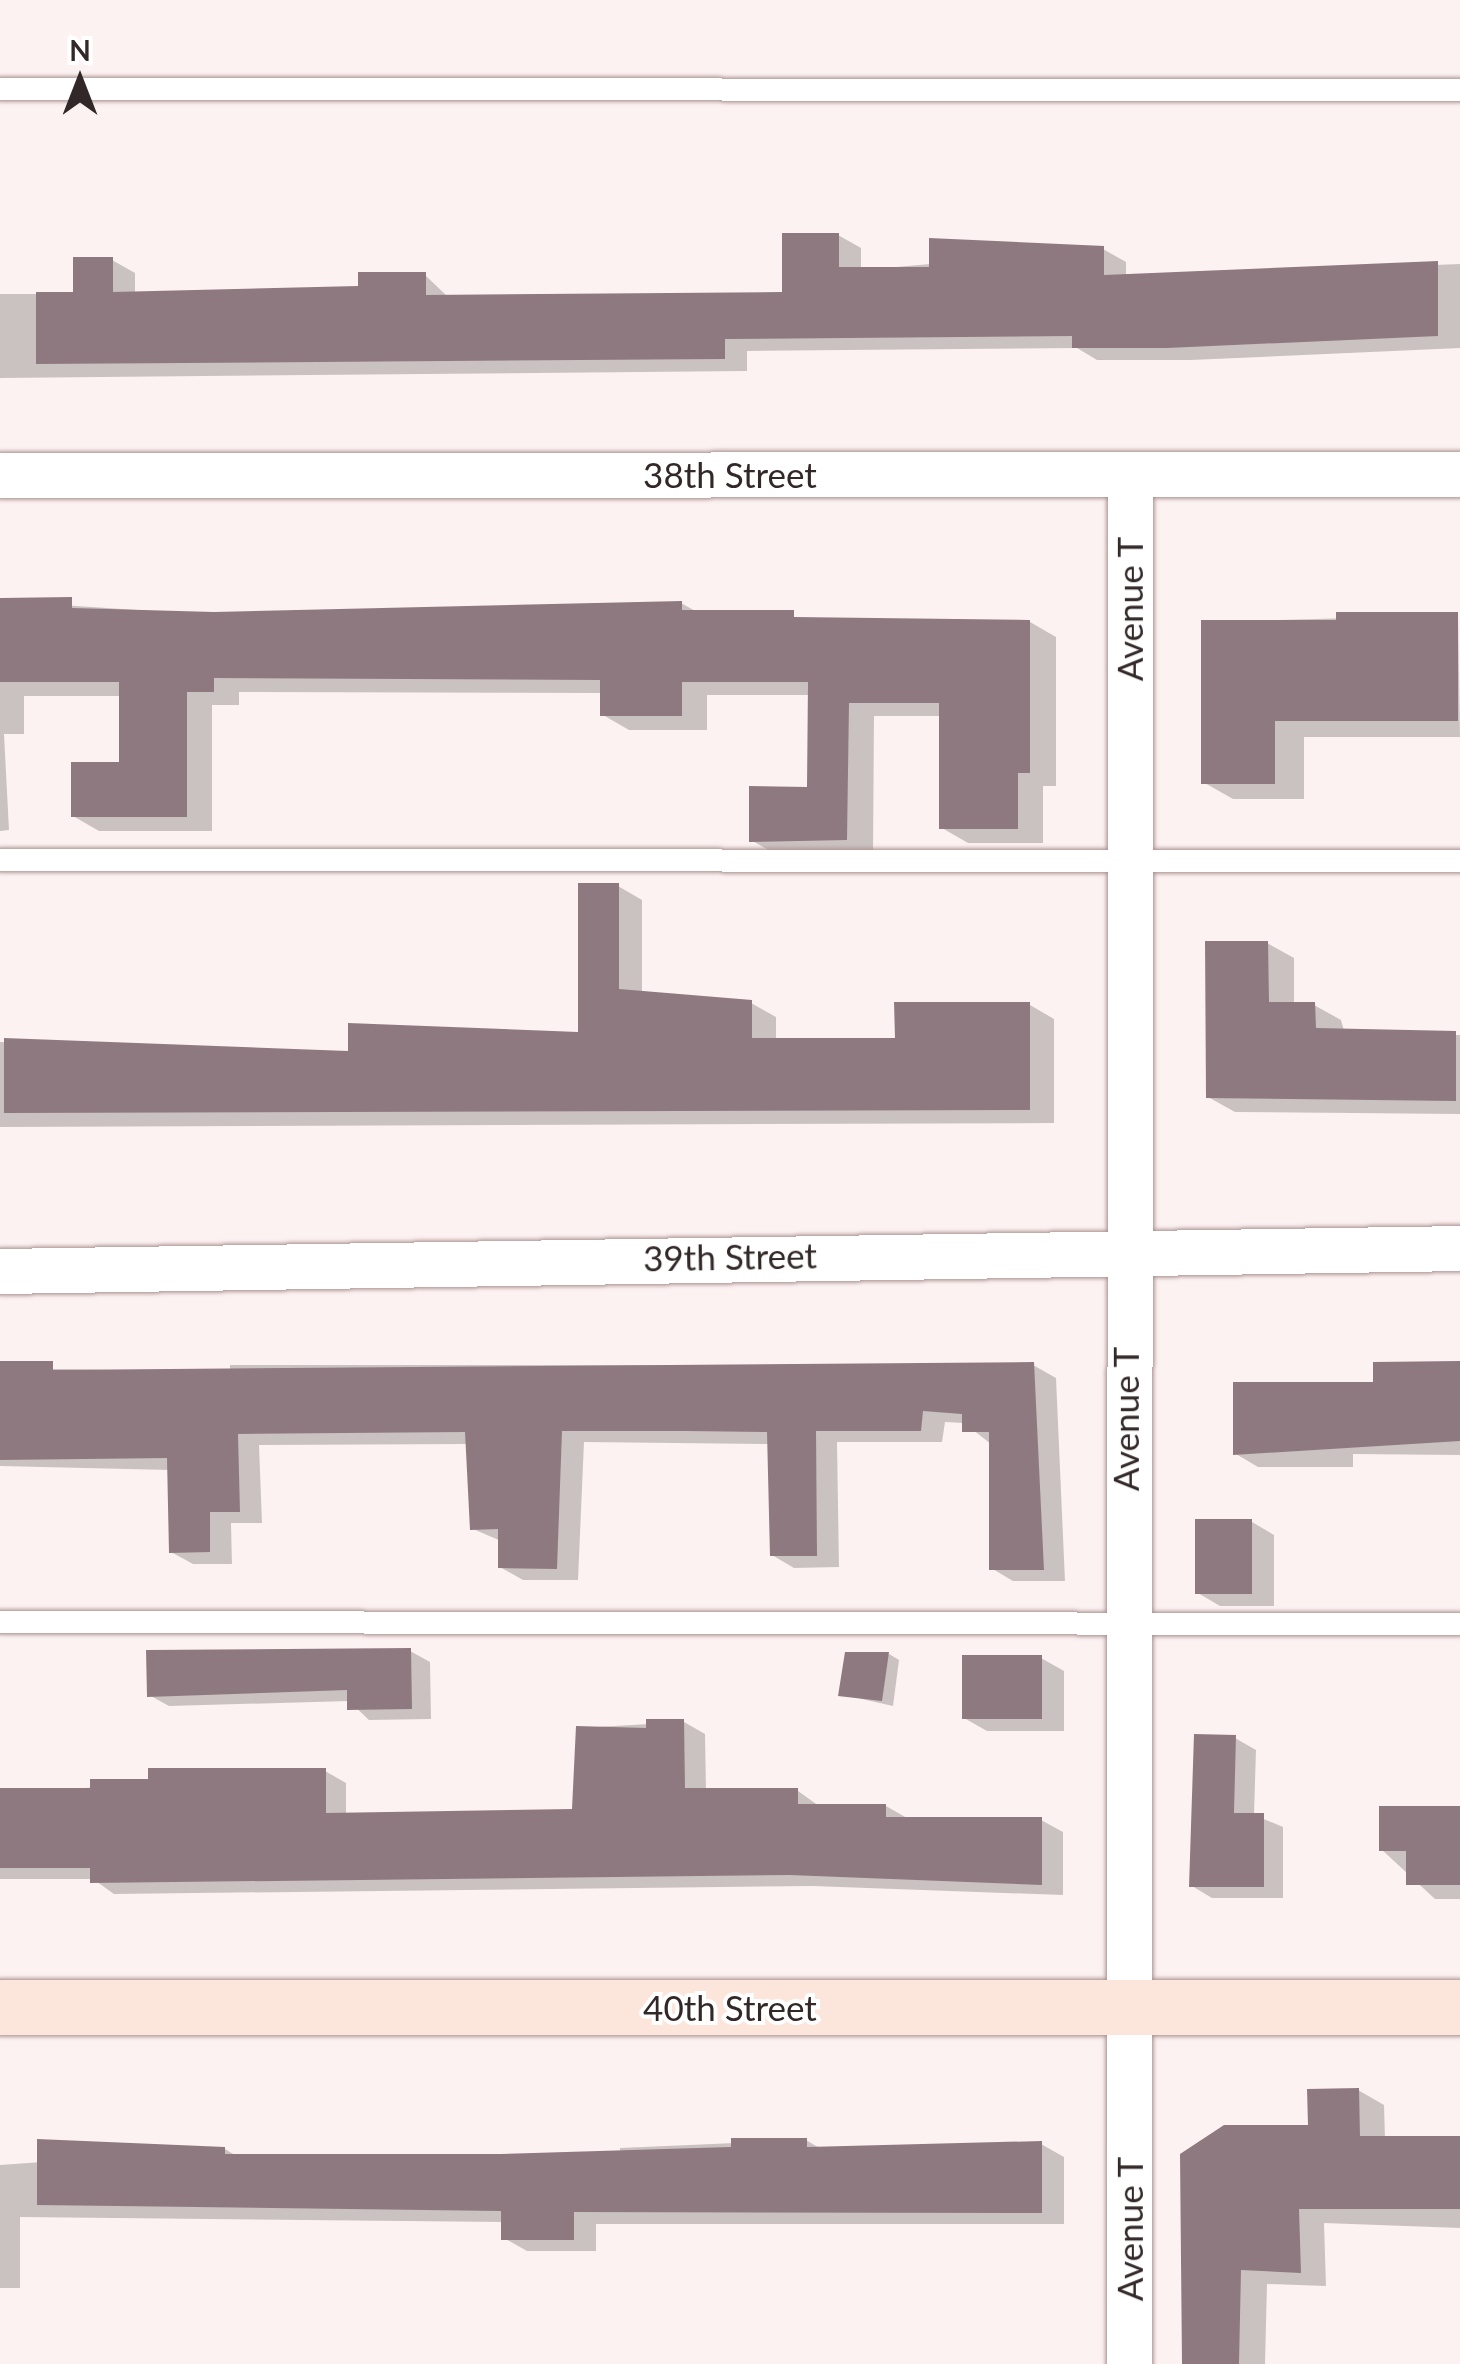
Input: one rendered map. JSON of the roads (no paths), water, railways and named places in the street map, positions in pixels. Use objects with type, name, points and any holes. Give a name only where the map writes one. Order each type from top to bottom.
[{"type":"street","name":"Avenue T","points":[[1129,2364],[1124,1248],[1130,474]]},
{"type":"street","name":"38th Street","points":[[0,475],[1460,474]]},
{"type":"street","name":"39th Street","points":[[0,1271],[1124,1248],[1460,1248]]},
{"type":"street","name":"40th Street","points":[[0,2008],[1460,2007]]},
{"type":"lane","points":[[0,89],[1460,90]]},
{"type":"lane","points":[[0,860],[1460,861]]},
{"type":"lane","points":[[0,1622],[1460,1624]]}]
